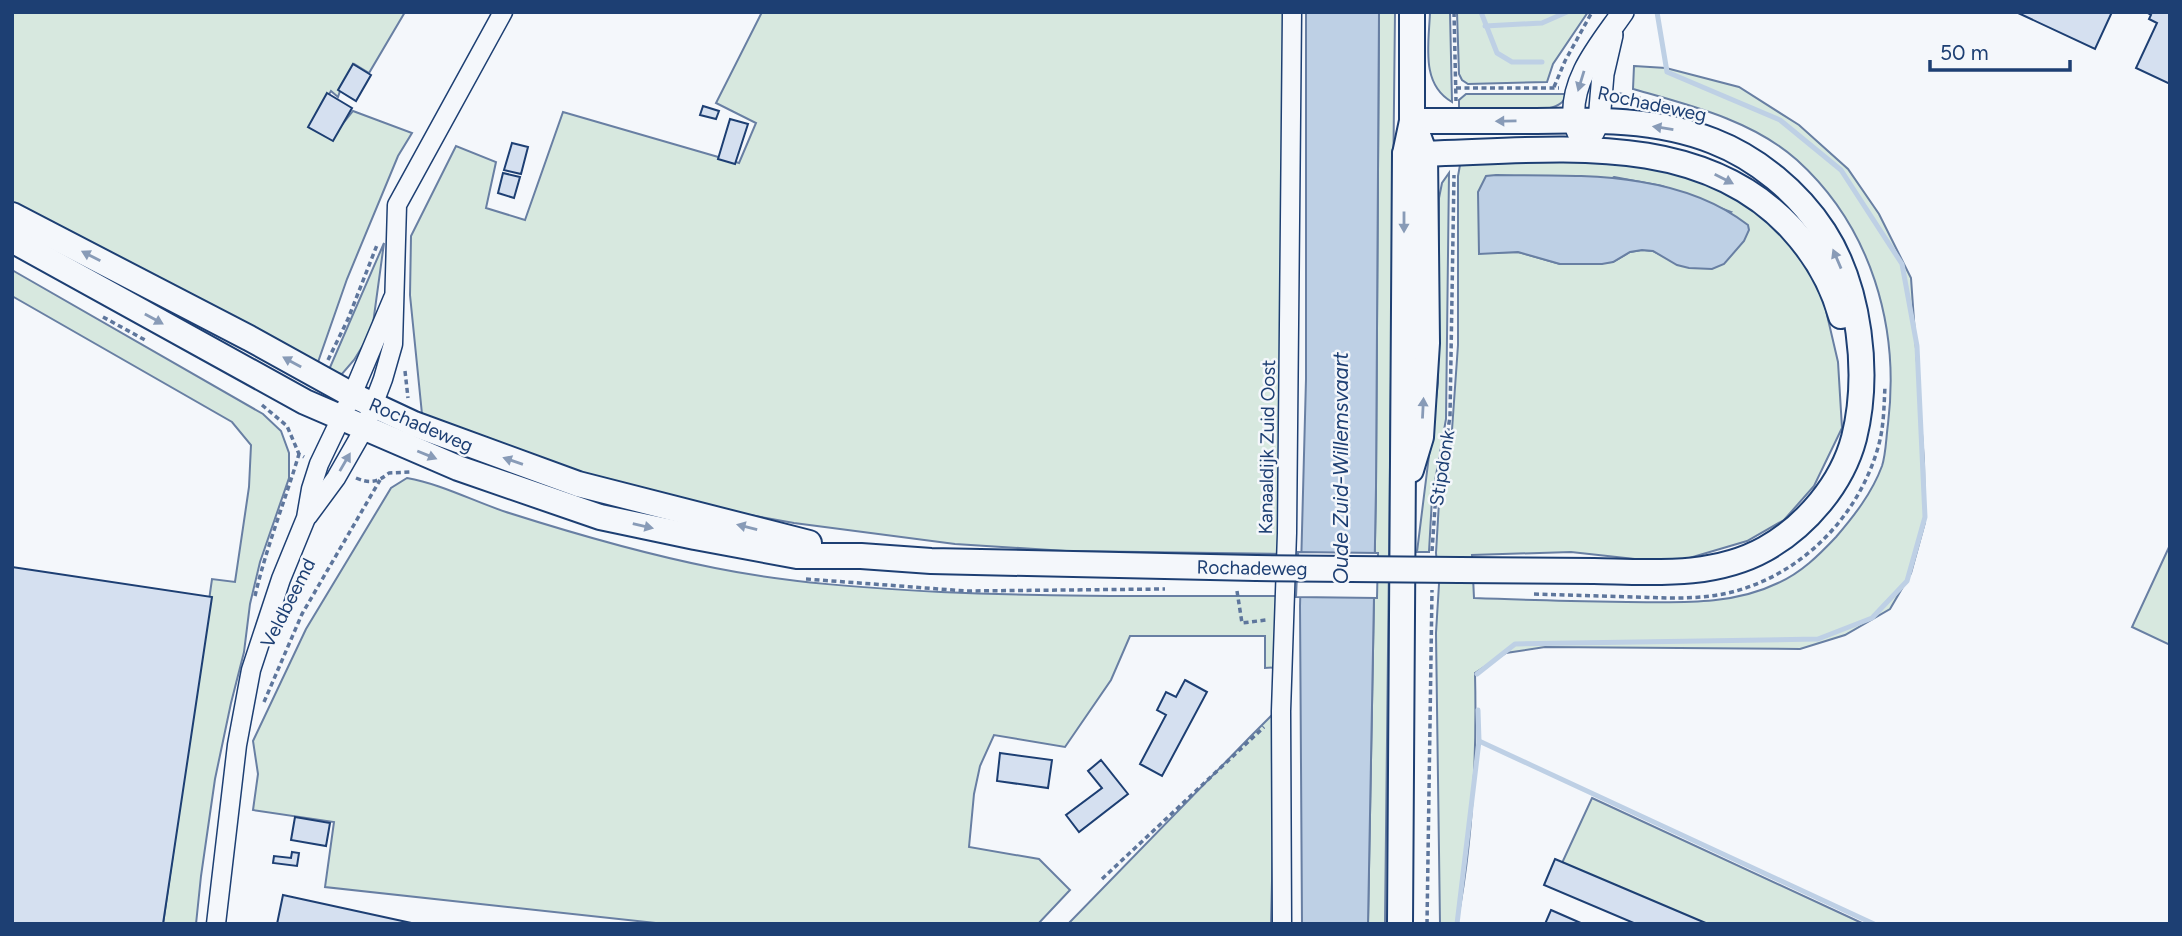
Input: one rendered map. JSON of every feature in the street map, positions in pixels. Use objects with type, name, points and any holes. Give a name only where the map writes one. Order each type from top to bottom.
[{"type":"main road","name":"Stipdonk","points":[[1400,924],[1403,498],[1415,154],[1412,121],[1412,12]]},
{"type":"main road","name":"Rochadeweg","points":[[12,240],[305,402],[458,468],[600,517],[797,556],[861,555],[931,561],[1256,568],[1680,572],[1723,565],[1765,549],[1819,504],[1838,475],[1853,439],[1859,408],[1872,374],[1846,279],[1825,233],[1799,200],[1753,162],[1714,141],[1665,127],[1587,121],[1412,121]]},
{"type":"main road","name":"Rochadeweg","points":[[1415,154],[1586,150],[1640,155],[1694,166],[1727,180],[1767,206],[1797,236],[1822,269],[1872,374]]},
{"type":"main road","name":"Rochadeweg","points":[[12,215],[363,400],[468,445],[578,484],[861,555]]},
{"type":"street","name":"Veldbeemd","points":[[216,924],[237,745],[251,670],[281,579],[306,518],[319,464],[341,419],[363,400],[393,344],[397,205],[503,12]]},
{"type":"street","name":"Kanaaldijk Zuid Oost","points":[[1282,924],[1281,711],[1286,618],[1292,12]]},
{"type":"street","points":[[1586,150],[1587,121],[1578,89],[1591,57],[1619,18]]},
{"type":"street","points":[[1587,121],[1601,91],[1619,18]]},
{"type":"street","name":"Veldbeemd","points":[[306,518],[336,478],[364,429],[363,400]]},
{"type":"path","points":[[1454,12],[1454,121]]},
{"type":"path","name":"Rochadeweg","points":[[1456,88],[1578,89]]},
{"type":"path","name":"Rochadeweg","points":[[1601,91],[1646,98],[1683,108]]},
{"type":"path","name":"Stipdonk","points":[[1432,551],[1450,417],[1455,152]]},
{"type":"path","points":[[319,376],[348,319],[381,237]]},
{"type":"path","points":[[1526,594],[1685,598],[1731,592],[1774,576],[1793,565],[1830,533],[1862,488],[1880,442],[1884,417],[1872,374]]},
{"type":"path","points":[[287,426],[305,402]]},
{"type":"path","name":"Veldbeemd","points":[[254,599],[299,454]]},
{"type":"path","name":"Veldbeemd","points":[[263,705],[302,614],[380,480]]},
{"type":"path","points":[[1427,924],[1432,579]]},
{"type":"path","points":[[1237,591],[1242,623],[1286,618]]},
{"type":"path","points":[[1102,879],[1281,711]]},
{"type":"shaded area","points":[[12,12],[405,12],[369,73],[354,64],[338,97],[331,91],[312,122],[333,136],[353,111],[412,133],[398,156],[347,279],[318,362],[12,205]]},
{"type":"shaded area","points":[[762,12],[1286,12],[1285,554],[1066,551],[1002,547],[955,544],[794,523],[716,509],[571,470],[422,414],[410,295],[411,236],[456,146],[496,162],[486,208],[525,220],[563,112],[739,163],[756,123],[716,103]]},
{"type":"shaded area","points":[[1379,12],[1395,12],[1385,924],[1368,924],[1376,487]]},
{"type":"shaded area","points":[[1430,12],[1450,12],[1452,102],[1435,85],[1431,74],[1428,49]]},
{"type":"shaded area","points":[[1457,12],[1588,12],[1553,64],[1547,82],[1468,84],[1459,74]]},
{"type":"shaded area","points":[[1634,66],[1666,68],[1739,87],[1799,125],[1848,169],[1879,214],[1911,278],[1924,462],[1925,522],[1911,573],[1890,609],[1845,635],[1800,649],[1545,647],[1506,653],[1475,673],[1474,767],[1467,862],[1457,924],[1440,924],[1436,633],[1439,584],[1436,553],[1439,502],[1451,444],[1458,345],[1460,165],[1480,156],[1648,164],[1730,191],[1780,231],[1809,270],[1824,302],[1838,362],[1842,428],[1814,486],[1784,520],[1747,541],[1686,559],[1653,561],[1571,552],[1472,555],[1474,598],[1685,602],[1742,596],[1760,590],[1802,569],[1836,537],[1868,495],[1883,461],[1891,387],[1884,315],[1875,280],[1844,216],[1823,187],[1797,160],[1760,134],[1719,116],[1633,89]],"holes":[[[1614,177],[1662,186],[1731,212],[1663,256],[1642,250],[1630,252],[1613,262],[1560,264],[1518,252],[1479,253]]]},
{"type":"shaded area","points":[[1466,94],[1568,94],[1562,102],[1553,107],[1512,112],[1459,108],[1459,100]]},
{"type":"shaded area","points":[[1449,173],[1446,419],[1432,498],[1429,552],[1417,552],[1438,383],[1439,198],[1442,183]]},
{"type":"shaded area","points":[[384,243],[372,331],[342,374],[328,372]]},
{"type":"shaded area","points":[[12,270],[263,414],[281,431],[289,453],[289,478],[260,562],[250,604],[244,652],[215,779],[196,924],[163,924],[212,579],[235,582],[249,487],[251,445],[232,422],[12,296]]},
{"type":"shaded area","points":[[407,478],[445,488],[506,512],[610,543],[771,578],[856,587],[984,594],[1285,596],[1283,667],[1265,668],[1265,636],[1130,636],[1111,680],[1065,747],[994,735],[980,766],[974,794],[969,847],[1039,859],[1070,890],[1038,924],[665,924],[325,887],[334,822],[253,810],[258,774],[253,741],[306,629],[391,488]]},
{"type":"shaded area","points":[[2170,545],[2170,645],[2132,627]]},
{"type":"shaded area","points":[[1276,711],[1271,924],[1068,924],[1250,737]]},
{"type":"shaded area","points":[[1592,798],[1864,924],[1696,924],[1562,863]]},
{"type":"water","name":"Oude Zuid-Willemsvaart","points":[[1306,12],[1379,12],[1376,487],[1368,924],[1302,924],[1300,606],[1306,379]]},
{"type":"water","points":[[1486,176],[1594,177],[1659,185],[1720,207],[1748,225],[1749,230],[1744,241],[1724,264],[1712,269],[1677,265],[1653,251],[1642,250],[1602,264],[1560,264],[1518,252],[1479,254],[1478,192]]},
{"type":"pier","points":[[1298,552],[1378,553],[1377,598],[1296,597]]},
{"type":"building","points":[[2016,12],[2112,12],[2095,49]]},
{"type":"building","points":[[2146,12],[2170,12],[2170,84],[2136,68],[2157,23],[2149,19],[2151,15]]},
{"type":"building","points":[[353,64],[371,75],[356,101],[338,90]]},
{"type":"building","points":[[327,93],[352,108],[333,141],[308,127]]},
{"type":"building","points":[[703,106],[719,111],[716,119],[700,115]]},
{"type":"building","points":[[730,119],[748,124],[735,164],[718,159]]},
{"type":"building","points":[[512,143],[528,147],[521,174],[504,170]]},
{"type":"building","points":[[503,173],[520,177],[514,198],[498,193]]},
{"type":"building","points":[[12,567],[212,597],[163,924],[12,924]]},
{"type":"building","points":[[1185,680],[1207,692],[1162,776],[1140,764],[1166,715],[1157,710],[1166,692],[1176,697]]},
{"type":"building","points":[[1000,753],[1052,760],[1048,788],[997,781]]},
{"type":"building","points":[[1101,760],[1128,794],[1079,832],[1066,815],[1102,788],[1088,771]]},
{"type":"building","points":[[295,817],[330,823],[326,846],[291,840]]},
{"type":"building","points":[[292,852],[299,853],[297,866],[273,863],[274,856],[291,858]]},
{"type":"building","points":[[1555,859],[1708,924],[1636,924],[1544,885]]},
{"type":"building","points":[[283,895],[416,924],[277,924]]},
{"type":"building","points":[[1551,910],[1583,924],[1545,924]]},
{"type":"waterway","points":[[1481,12],[1497,53],[1512,62],[1542,62]]},
{"type":"waterway","points":[[1485,26],[1542,23],[1567,12]]},
{"type":"waterway","points":[[1477,674],[1515,644],[1818,639],[1872,618],[1907,581],[1925,517],[1917,346],[1902,264],[1841,170],[1780,120],[1667,72],[1657,12]]},
{"type":"waterway","points":[[1478,710],[1479,741]]},
{"type":"waterway","points":[[1457,924],[1479,741],[1874,924]]}]
